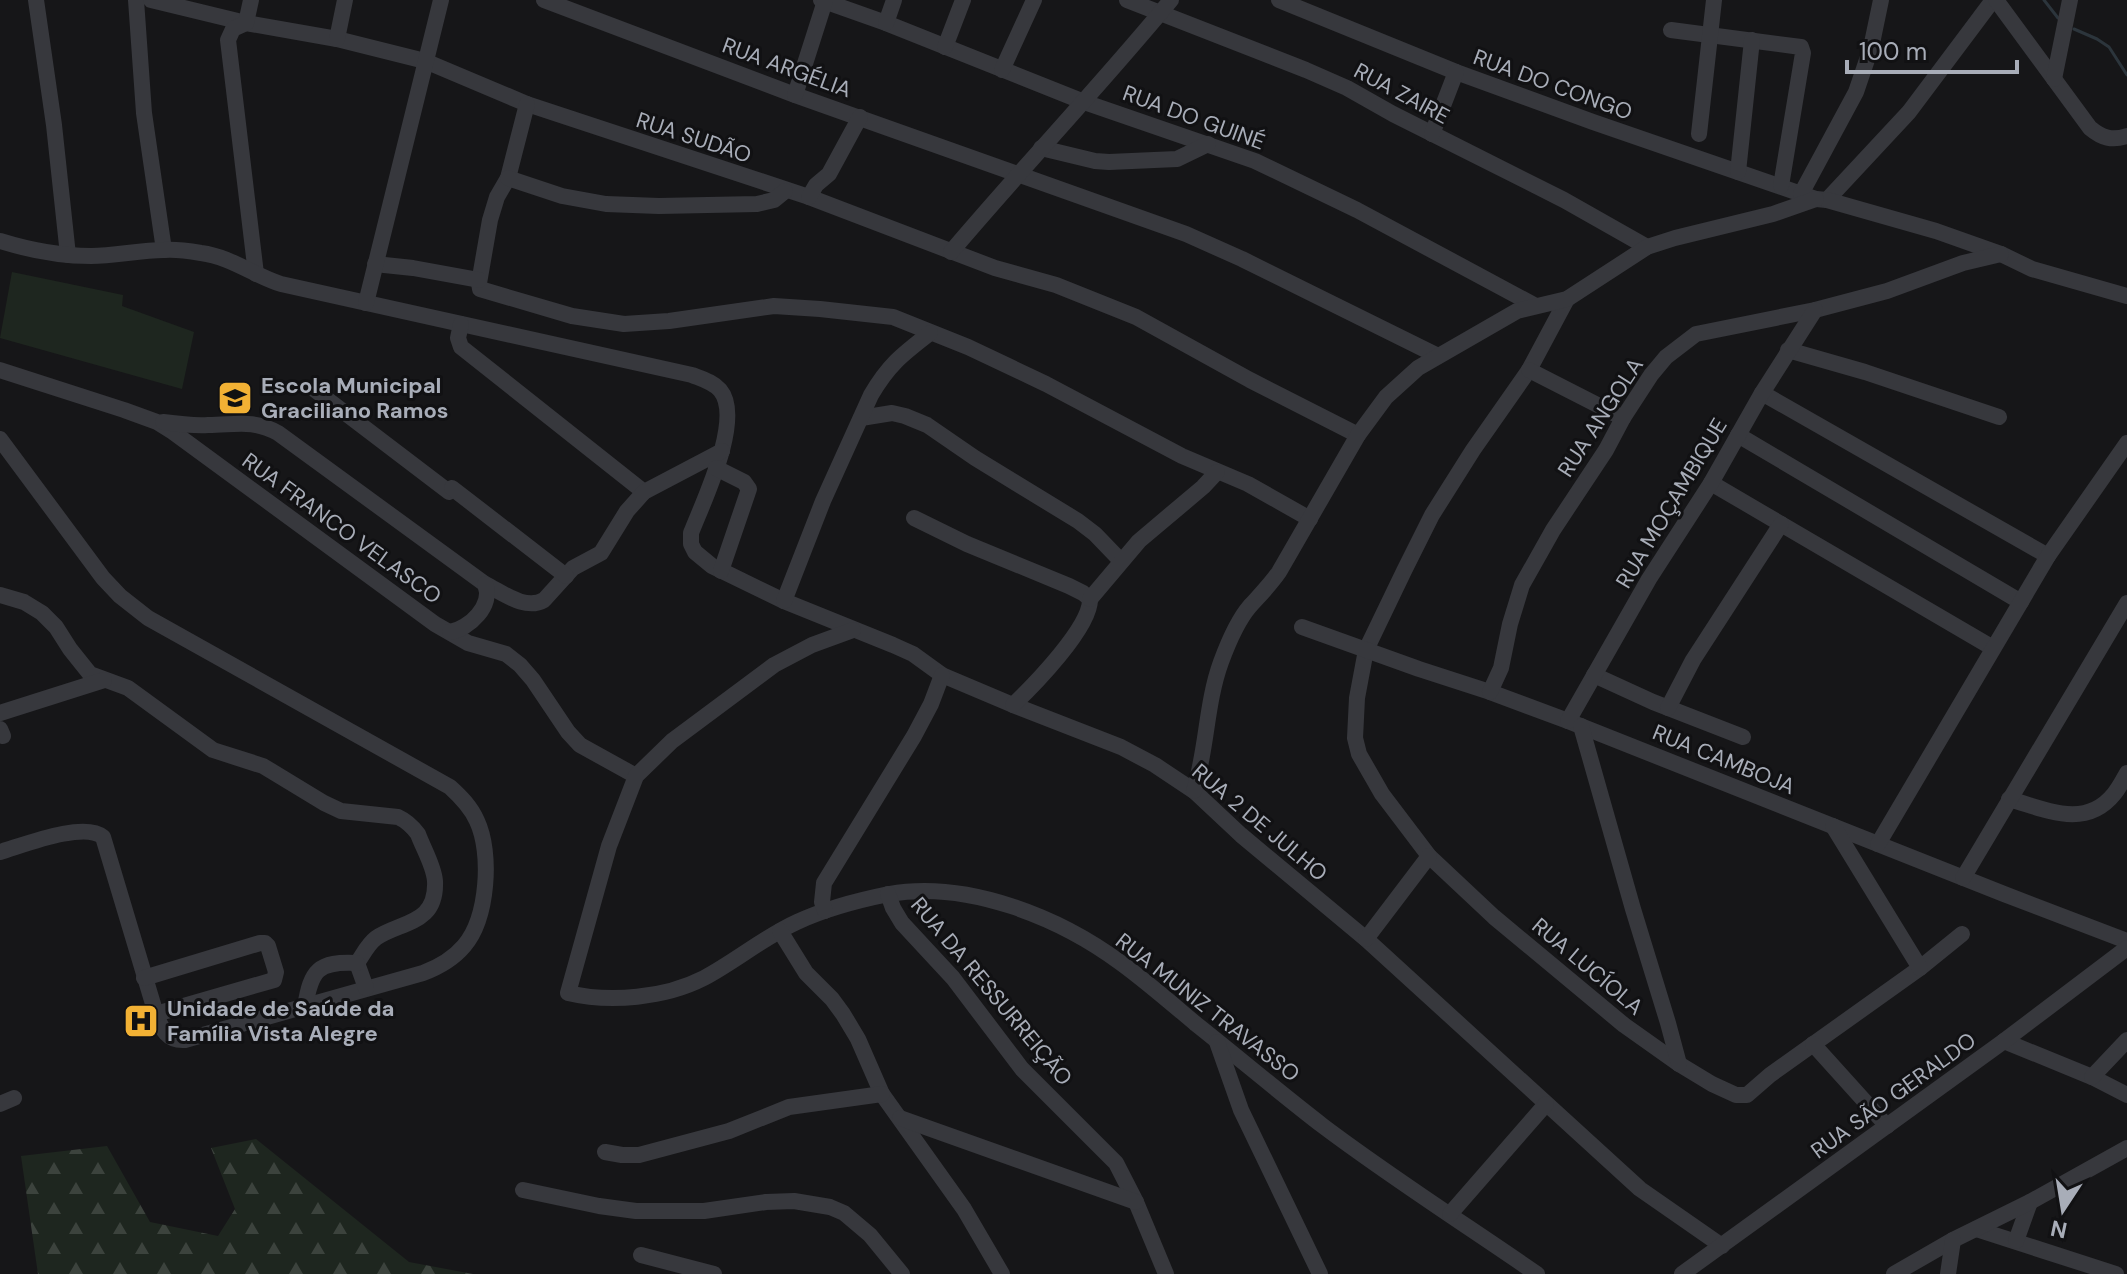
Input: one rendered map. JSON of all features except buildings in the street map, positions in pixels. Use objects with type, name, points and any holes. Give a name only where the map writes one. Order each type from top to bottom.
[{"type":"street","points":[[36,0],[68,255]]},
{"type":"street","points":[[136,0],[144,113],[164,250]]},
{"type":"street","name":"RUA SUDÃO","points":[[157,0],[246,23],[337,39],[425,61],[527,104],[809,197],[995,268],[1056,285],[1136,317],[1358,435]]},
{"type":"street","points":[[251,0],[246,23],[233,29],[228,40],[256,274]]},
{"type":"street","points":[[337,39],[345,0]]},
{"type":"street","points":[[366,303],[441,0]]},
{"type":"street","name":"RUA ARGÉLIA","points":[[544,0],[795,95],[1186,234],[1438,356]]},
{"type":"street","points":[[886,23],[894,0]]},
{"type":"street","points":[[945,47],[963,0]]},
{"type":"street","points":[[1002,70],[1034,0]]},
{"type":"street","name":"RUA ZAIRE","points":[[1127,0],[1347,88],[1564,200],[1647,247]]},
{"type":"street","points":[[951,252],[1171,0]]},
{"type":"street","name":"RUA DO CONGO","points":[[1279,0],[1456,72],[1638,138],[1815,198],[1936,231],[2001,254],[2032,269],[2127,296]]},
{"type":"street","points":[[1699,134],[1714,0]]},
{"type":"street","points":[[1815,198],[1871,48],[1881,0]]},
{"type":"street","points":[[1194,791],[1205,749],[1216,679],[1241,620],[1269,588],[1358,435],[1386,397],[1418,368],[1517,311],[1567,299],[1647,247],[1773,214],[1815,198],[1884,141],[1994,0],[2090,128],[2099,135],[2117,139],[2127,136]]},
{"type":"street","points":[[2054,79],[2070,0]]},
{"type":"street","name":"RUA DO GUINÉ","points":[[795,95],[823,1],[1084,102],[1255,161],[1357,210],[1534,305]]},
{"type":"street","points":[[1671,30],[1801,47],[1803,53],[1781,186]]},
{"type":"street","points":[[1738,172],[1752,40]]},
{"type":"street","points":[[1432,134],[1456,72]]},
{"type":"street","points":[[482,285],[490,220],[497,197],[508,178],[527,104]]},
{"type":"street","points":[[809,197],[816,185],[829,174],[860,117]]},
{"type":"street","points":[[1041,148],[1102,162],[1177,159],[1208,144]]},
{"type":"street","points":[[508,178],[586,202],[627,205],[757,204],[774,200],[785,191]]},
{"type":"street","points":[[0,241],[68,255],[164,250],[217,256],[281,284],[704,379],[720,390],[725,398],[728,418],[716,468],[744,482],[749,489],[721,571]]},
{"type":"street","name":"RUA ANGOLA","points":[[1490,692],[1501,668],[1522,585],[1623,418],[1666,357],[1696,334],[1815,310],[1887,291],[1963,263],[2001,254]]},
{"type":"street","points":[[375,264],[413,268],[482,285],[572,316],[624,324],[783,306],[893,317],[968,347],[1057,389],[1182,456],[1248,484],[1310,519]]},
{"type":"street","name":"RUA LUCÍOLA","points":[[1567,299],[1529,370],[1432,515],[1366,650],[1355,738],[1359,754],[1382,794],[1429,856],[1494,917],[1612,1015],[1679,1064],[1712,1084],[1743,1096],[1962,934]]},
{"type":"street","name":"RUA MOÇAMBIQUE","points":[[1574,724],[1594,675],[1649,579],[1815,310]]},
{"type":"street","points":[[461,324],[458,338],[461,347],[644,492]]},
{"type":"street","points":[[784,601],[823,501],[879,382],[899,357],[930,333]]},
{"type":"street","points":[[1788,350],[1999,417]]},
{"type":"street","name":"RUA FRANCO VELASCO","points":[[0,370],[157,422],[194,425],[250,423],[266,426],[485,584],[488,597],[468,626],[450,632],[157,422]]},
{"type":"street","points":[[1529,370],[1623,418]]},
{"type":"street","points":[[315,390],[566,576]]},
{"type":"street","points":[[1762,393],[2048,556]]},
{"type":"street","points":[[861,418],[892,413],[927,425],[1078,521],[1121,561]]},
{"type":"street","points":[[1738,435],[2021,602]]},
{"type":"street","points":[[0,439],[103,578],[133,607],[450,787],[465,801],[477,819],[486,860],[480,911],[470,938],[456,955],[441,965],[423,973],[185,1040],[171,1038],[162,1029],[103,837],[98,833],[77,830],[0,852]]},
{"type":"street","points":[[1878,844],[2048,556],[2127,443]]},
{"type":"street","points":[[485,584],[519,601],[538,604],[550,596],[573,568],[601,553],[627,511],[644,492],[722,451]]},
{"type":"street","name":"RUA 2 DE JULHO","points":[[716,468],[691,533],[691,544],[704,561],[784,601],[913,654],[942,675],[1121,747],[1194,791],[1366,939],[1640,1189],[1722,1246]]},
{"type":"street","points":[[1086,596],[1156,525],[1217,472]]},
{"type":"street","points":[[1711,483],[1993,648]]},
{"type":"street","points":[[914,518],[1086,596],[1090,607],[1076,633],[1048,669],[1013,705]]},
{"type":"street","points":[[1668,708],[1693,660],[1781,524]]},
{"type":"street","points":[[0,595],[24,602],[42,613],[90,674],[128,688],[213,750],[263,766],[341,811],[406,820],[418,834],[435,879],[430,905],[414,921],[377,937],[357,963]]},
{"type":"street","points":[[1963,878],[2127,603]]},
{"type":"street","name":"RUA CAMBOJA","points":[[1302,627],[1490,692],[2126,940]]},
{"type":"street","points":[[450,632],[468,643],[506,654],[520,665],[546,696],[568,732],[580,745],[636,776],[672,741],[774,665],[812,645],[853,630]]},
{"type":"street","points":[[825,911],[822,902],[824,883],[914,736],[942,675]]},
{"type":"street","points":[[1594,675],[1743,737]]},
{"type":"street","points":[[0,713],[104,680]]},
{"type":"street","points":[[1574,724],[1679,1064]]},
{"type":"street","points":[[2009,799],[2078,816],[2098,809],[2114,794],[2127,773]]},
{"type":"street","name":"RUA MUNIZ TRAVASSO","points":[[636,776],[609,846],[568,993],[609,998],[679,988],[700,980],[796,922],[888,894],[933,890],[957,892],[1014,908],[1052,923],[1120,962],[1327,1129],[1537,1274]]},
{"type":"street","points":[[1832,826],[1920,968]]},
{"type":"street","points":[[1366,939],[1429,856]]},
{"type":"street","name":"RUA DA RESSURREIÇÃO","points":[[888,894],[902,923],[953,978],[1022,1069],[1116,1163],[1166,1274]]},
{"type":"street","points":[[780,931],[806,973],[837,1005],[858,1039],[882,1094],[964,1209],[1002,1274]]},
{"type":"street","name":"RUA SÃO GERALDO","points":[[1682,1274],[2004,1041],[2126,940]]},
{"type":"street","points":[[144,978],[257,944],[265,943],[268,946],[276,972],[274,980],[156,1014]]},
{"type":"street","points":[[357,963],[366,988]]},
{"type":"street","points":[[305,1007],[314,974],[328,965],[357,963]]},
{"type":"street","points":[[1216,1040],[1241,1110],[1320,1274]]},
{"type":"street","points":[[2092,1077],[2127,1040]]},
{"type":"street","points":[[2004,1041],[2092,1077],[2127,1095]]},
{"type":"street","points":[[1813,1044],[1887,1126]]},
{"type":"street","points":[[605,1152],[639,1155],[729,1131],[789,1107],[882,1094]]},
{"type":"street","points":[[1450,1214],[1546,1104]]},
{"type":"street","points":[[900,1118],[1136,1202]]},
{"type":"street","points":[[1894,1274],[2127,1148]]},
{"type":"street","points":[[523,1190],[636,1211],[704,1211],[794,1201],[830,1207],[844,1213],[870,1235],[902,1274]]},
{"type":"street","points":[[2016,1241],[2030,1202]]},
{"type":"street","points":[[1976,1229],[2116,1274]]},
{"type":"street","points":[[1948,1274],[1953,1240]]},
{"type":"street","points":[[988,1249],[992,1274]]},
{"type":"street","points":[[641,1255],[714,1274]]},
{"type":"green space","points":[[12,272],[123,295],[122,306],[194,332],[182,389],[0,338]]},
{"type":"green space","points":[[256,1139],[409,1262],[473,1274],[38,1274],[21,1156],[107,1146],[150,1222],[218,1236],[235,1209],[211,1148]]},
{"type":"waterway","points":[[2044,0],[2058,18]]},
{"type":"waterway","points":[[2074,29],[2109,47],[2127,75]]},
{"type":"place","name":"Escola Municipal Graciliano Ramos","points":[[235,398]]},
{"type":"place","name":"Unidade de Saúde da Família Vista Alegre","points":[[141,1021]]}]
